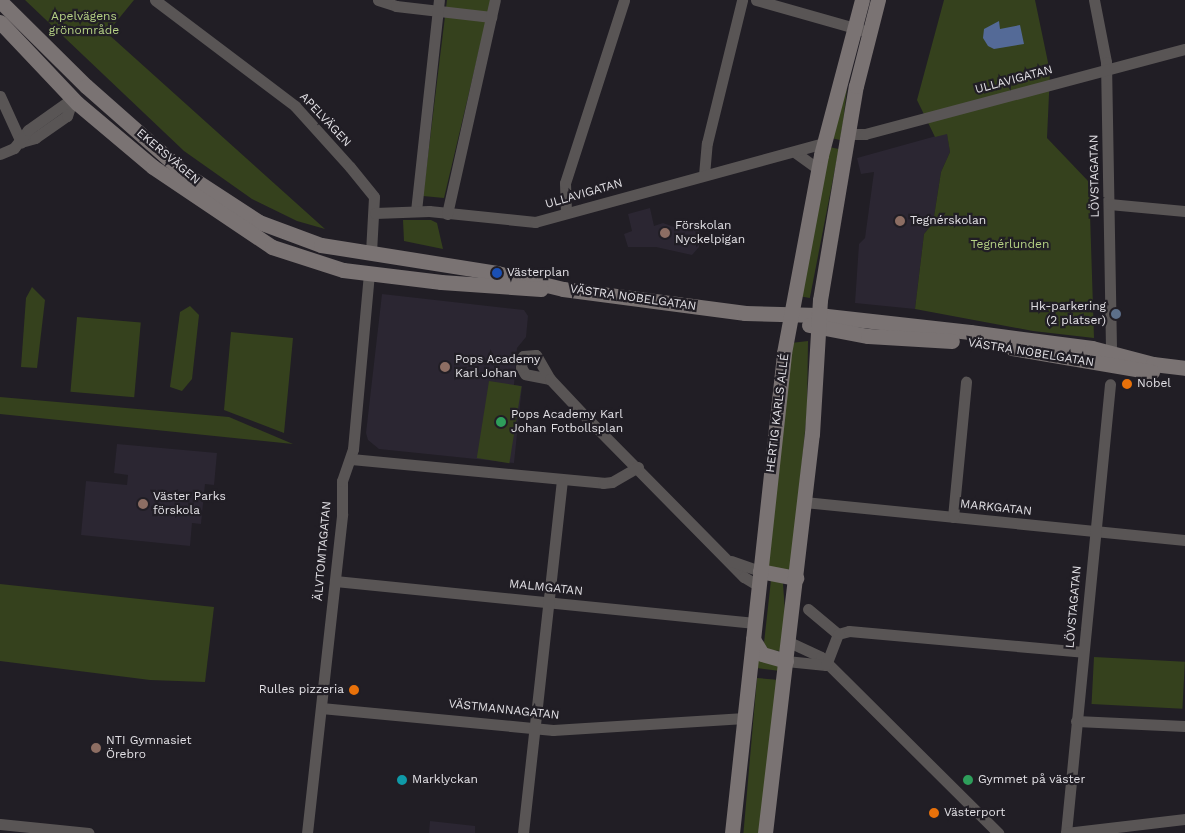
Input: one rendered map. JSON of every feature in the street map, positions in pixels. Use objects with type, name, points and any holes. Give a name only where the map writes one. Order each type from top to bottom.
[{"type":"main road","name":"HERTIG KARLS ALLÉ","points":[[732,833],[784,353],[818,169],[862,0]]},
{"type":"main road","points":[[765,833],[812,434],[818,322],[849,134],[869,33],[878,0]]},
{"type":"main road","name":"EKERSVÄGEN","points":[[0,1],[86,86],[187,175],[230,205],[291,236],[321,245],[371,253]]},
{"type":"main road","name":"EKERSVÄGEN","points":[[0,22],[73,98],[153,167],[272,247],[307,261],[369,273]]},
{"type":"main road","points":[[73,98],[86,86]]},
{"type":"main road","points":[[369,273],[371,253]]},
{"type":"main road","name":"VÄSTRA NOBELGATAN","points":[[371,253],[520,278],[563,289]]},
{"type":"main road","name":"VÄSTRA NOBELGATAN","points":[[369,273],[512,288],[563,289],[792,316],[876,336],[965,342],[1130,370],[1185,376]]},
{"type":"main road","name":"VÄSTRA NOBELGATAN","points":[[818,322],[970,332],[1110,353],[1153,364],[1185,368]]},
{"type":"main road","points":[[760,571],[796,578]]},
{"type":"main road","points":[[754,639],[762,654],[786,661]]},
{"type":"street","name":"APELVÄGEN","points":[[155,0],[296,106],[374,196],[375,213],[371,253]]},
{"type":"street","points":[[378,0],[396,6],[438,5],[491,17]]},
{"type":"street","points":[[447,214],[495,0]]},
{"type":"street","points":[[566,212],[565,183],[624,0]]},
{"type":"street","points":[[704,175],[707,143],[742,0]]},
{"type":"street","points":[[756,0],[854,27],[869,33]]},
{"type":"street","name":"LÖVSTAGATAN","points":[[1094,0],[1106,70],[1110,353]]},
{"type":"street","points":[[416,211],[438,5]]},
{"type":"street","name":"ULLAVIGATAN","points":[[849,134],[865,134],[1185,49]]},
{"type":"street","points":[[0,96],[21,142]]},
{"type":"street","points":[[0,154],[21,142],[28,130],[73,98]]},
{"type":"street","name":"ULLAVIGATAN","points":[[375,213],[416,211],[535,222],[704,175],[796,153],[810,145],[824,143]]},
{"type":"street","points":[[796,153],[818,169]]},
{"type":"street","points":[[1109,204],[1185,211]]},
{"type":"street","name":"ÄLVTOMTAGATAN","points":[[306,833],[342,514],[342,481],[351,459],[369,273]]},
{"type":"street","points":[[550,379],[730,560],[744,577],[759,586]]},
{"type":"street","points":[[953,517],[966,382]]},
{"type":"street","name":"LÖVSTAGATAN","points":[[1066,833],[1110,384]]},
{"type":"street","points":[[351,459],[562,481],[612,482],[638,468]]},
{"type":"street","points":[[523,833],[537,728],[548,602],[562,481]]},
{"type":"street","name":"MARKGATAN","points":[[804,502],[1185,540]]},
{"type":"street","points":[[730,560],[760,571]]},
{"type":"street","name":"MALMGATAN","points":[[335,581],[755,623]]},
{"type":"street","points":[[808,609],[838,634],[860,632],[1084,652]]},
{"type":"street","points":[[826,665],[838,634]]},
{"type":"street","points":[[788,642],[820,657],[998,833]]},
{"type":"street","points":[[786,661],[826,665]]},
{"type":"street","name":"VÄSTMANNAGATAN","points":[[321,708],[553,730],[745,718]]},
{"type":"street","points":[[1076,721],[1185,726]]},
{"type":"street","points":[[1066,833],[1185,819]]},
{"type":"street","points":[[0,824],[88,833]]},
{"type":"shaded area","name":"Tegnérskolan","points":[[947,133],[950,152],[941,172],[933,223],[924,234],[915,309],[855,303],[859,244],[865,238],[874,172],[861,174],[857,158]]},
{"type":"shaded area","name":"Förskolan Nyckelpigan","points":[[650,208],[654,226],[663,223],[674,227],[699,221],[701,234],[699,247],[692,255],[656,247],[628,247],[624,234],[632,231],[628,214]]},
{"type":"shaded area","name":"Pops Academy Karl Johan","points":[[382,294],[524,310],[528,316],[526,337],[517,348],[514,385],[522,386],[514,463],[379,449],[368,440],[366,433]]},
{"type":"shaded area","name":"Väster Parks förskola","points":[[117,444],[217,453],[214,485],[205,484],[201,524],[192,523],[190,546],[81,535],[86,481],[127,485],[128,475],[114,473]]},
{"type":"shaded area","points":[[430,821],[475,826],[475,833],[429,833]]},
{"type":"green space","name":"Apelvägens grönområde","points":[[25,0],[134,0],[107,33],[325,229],[297,221],[252,199],[184,151]]},
{"type":"green space","points":[[447,0],[491,0],[444,198],[423,196]]},
{"type":"green space","name":"Tegnérlunden","points":[[944,0],[1035,0],[1050,72],[1047,138],[1089,182],[1094,338],[1033,331],[915,309],[924,234],[933,223],[941,172],[950,152],[947,134],[935,137],[917,100]]},
{"type":"green space","points":[[847,89],[840,140],[831,138],[844,91]]},
{"type":"green space","points":[[829,147],[839,149],[810,298],[800,296]]},
{"type":"green space","points":[[403,220],[431,220],[437,223],[443,249],[404,241]]},
{"type":"green space","points":[[32,287],[45,300],[37,368],[21,367],[26,298]]},
{"type":"green space","points":[[190,306],[199,315],[192,379],[182,391],[170,387],[180,312]]},
{"type":"green space","points":[[77,317],[141,323],[134,397],[70,392]]},
{"type":"green space","points":[[231,332],[293,338],[284,433],[224,410]]},
{"type":"green space","points":[[808,341],[807,411],[791,572],[768,566],[791,343]]},
{"type":"green space","name":"Pops Academy Karl Johan Fotbollsplan","points":[[489,381],[522,386],[509,463],[477,458]]},
{"type":"green space","points":[[0,397],[229,417],[293,444],[0,414]]},
{"type":"green space","points":[[771,580],[781,580],[783,584],[785,612],[781,651],[768,650],[764,643]]},
{"type":"green space","points":[[0,584],[214,607],[205,682],[150,680],[0,661]]},
{"type":"green space","points":[[1094,657],[1185,662],[1182,709],[1092,704]]},
{"type":"green space","points":[[758,660],[780,665],[780,671],[757,668]]},
{"type":"green space","points":[[757,678],[779,680],[766,833],[743,833]]},
{"type":"water","points":[[999,21],[1000,29],[1020,25],[1024,44],[994,49],[988,46],[983,38],[984,29]]},
{"type":"place","name":"Tegnérskolan","points":[[900,221]]},
{"type":"place","name":"Förskolan Nyckelpigan","points":[[665,233]]},
{"type":"place","name":"Västerplan","points":[[497,273]]},
{"type":"place","name":"Hk-parkering (2 platser)","points":[[1116,314]]},
{"type":"place","name":"Pops Academy Karl Johan","points":[[445,367]]},
{"type":"place","name":"Nobel","points":[[1127,384]]},
{"type":"place","name":"Pops Academy Karl Johan Fotbollsplan","points":[[501,422]]},
{"type":"place","name":"Väster Parks förskola","points":[[143,504]]},
{"type":"place","name":"Rulles pizzeria","points":[[354,690]]},
{"type":"place","name":"NTI Gymnasiet Örebro","points":[[96,748]]},
{"type":"place","name":"Marklyckan","points":[[402,780]]},
{"type":"place","name":"Gymmet på väster","points":[[968,780]]},
{"type":"place","name":"Västerport","points":[[934,813]]}]
